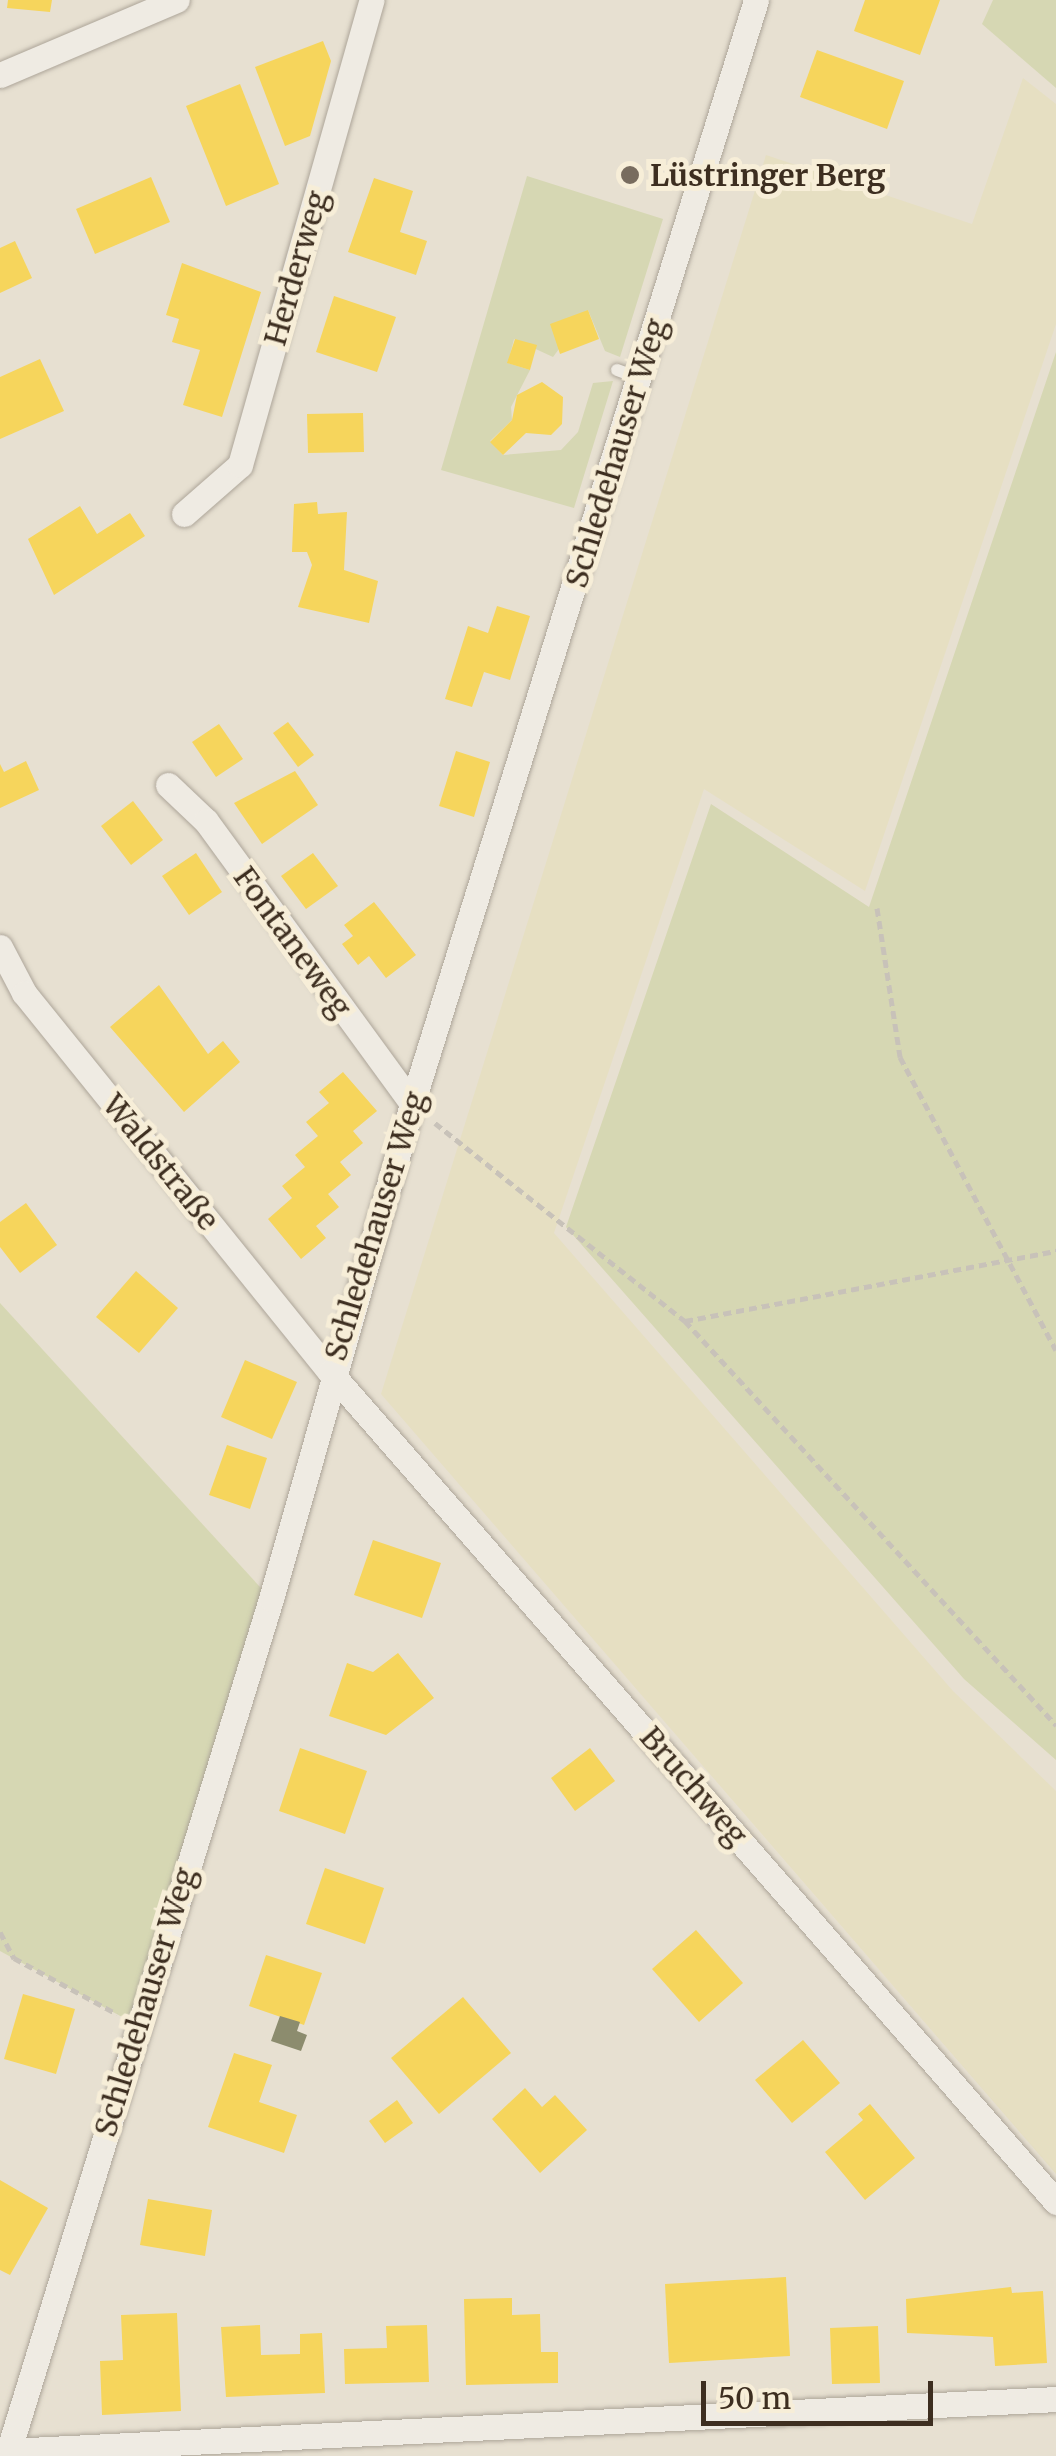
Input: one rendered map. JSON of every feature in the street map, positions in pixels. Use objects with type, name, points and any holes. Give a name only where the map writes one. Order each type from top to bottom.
[{"type":"street","points":[[0,75],[177,0]]},
{"type":"street","name":"Herderweg","points":[[184,514],[240,465],[372,0]]},
{"type":"street","name":"Schledehauser Weg","points":[[8,2454],[270,1599],[330,1372],[628,374],[756,0]]},
{"type":"street","name":"Fontaneweg","points":[[168,785],[206,821],[412,1104]]},
{"type":"street","name":"Waldstraße","points":[[0,947],[24,993],[330,1372]]},
{"type":"street","name":"Bruchweg","points":[[330,1372],[1056,2202]]},
{"type":"street","points":[[8,2454],[1056,2399]]},
{"type":"path","points":[[877,908],[900,1057],[1056,1350]]},
{"type":"path","points":[[412,1104],[685,1321],[1056,1724]]},
{"type":"path","points":[[685,1321],[1007,1255],[1056,1250]]},
{"type":"path","points":[[0,1932],[14,1958],[137,2025]]},
{"type":"shaded area","points":[[1023,78],[1056,104],[1056,324],[865,891],[704,789],[554,1233],[953,1691],[1056,1791],[1056,2174],[381,1394],[766,155],[972,224]]},
{"type":"green space","points":[[993,0],[1056,0],[1056,88],[982,24]]},
{"type":"green space","points":[[527,176],[663,219],[620,357],[605,351],[588,310],[553,357],[514,339],[508,363],[530,370],[511,407],[512,420],[490,441],[503,455],[561,450],[578,432],[593,383],[613,381],[574,508],[441,470]]},
{"type":"green space","points":[[1056,352],[1056,1760],[964,1679],[566,1227],[711,804],[869,907]]},
{"type":"green space","points":[[0,1303],[271,1599],[137,2025],[0,1951]]},
{"type":"building: Wohnen","points":[[8,0],[52,0],[50,12],[7,8]]},
{"type":"building: Wohnen","points":[[865,0],[940,0],[920,55],[854,31]]},
{"type":"building: Wohnen","points":[[323,41],[331,61],[310,136],[285,146],[255,67]]},
{"type":"building: Wohnen","points":[[817,50],[904,81],[887,129],[800,97]]},
{"type":"building: Wohnen","points":[[240,84],[279,184],[226,206],[186,106]]},
{"type":"building: Wohnen","points":[[151,177],[170,222],[95,254],[76,209]]},
{"type":"building: Wohnen","points":[[374,178],[413,191],[400,232],[427,241],[416,275],[348,252]]},
{"type":"building: Wohnen","points":[[15,241],[32,278],[0,293],[0,248]]},
{"type":"building: Wohnen","points":[[182,263],[261,292],[222,417],[183,405],[200,350],[172,342],[179,319],[166,315]]},
{"type":"building: Wohnen","points":[[334,296],[396,317],[377,372],[316,352]]},
{"type":"building: Wohnen","points":[[588,310],[599,339],[560,354],[550,324]]},
{"type":"building: Wohnen","points":[[515,339],[537,345],[530,370],[507,363]]},
{"type":"building: Wohnen","points":[[40,359],[64,411],[0,439],[0,377]]},
{"type":"building: Wohnen","points":[[542,382],[563,397],[562,424],[551,435],[526,433],[503,455],[490,442],[512,420],[517,395]]},
{"type":"building: Wohnen","points":[[363,413],[364,452],[308,453],[307,414]]},
{"type":"building: Wohnen","points":[[317,502],[318,514],[347,512],[344,570],[378,581],[369,623],[298,607],[312,565],[307,552],[292,552],[294,504]]},
{"type":"building: Wohnen","points":[[80,506],[97,534],[130,513],[145,536],[54,595],[28,539]]},
{"type":"building: Wohnen","points":[[497,606],[530,616],[510,680],[484,672],[472,707],[445,699],[468,626],[488,633]]},
{"type":"building: Wohnen","points":[[288,722],[314,755],[298,767],[273,733]]},
{"type":"building: Wohnen","points":[[219,724],[243,759],[216,777],[192,742]]},
{"type":"building: Wohnen","points":[[456,751],[490,762],[474,817],[439,806]]},
{"type":"building: Wohnen","points":[[26,761],[39,790],[0,808],[0,764],[4,772]]},
{"type":"building: Wohnen","points":[[295,771],[318,805],[262,844],[234,803]]},
{"type":"building: Wohnen","points":[[133,801],[163,840],[131,865],[101,826]]},
{"type":"building: Wohnen","points":[[196,853],[222,892],[189,915],[162,876]]},
{"type":"building: Wohnen","points":[[313,853],[338,886],[306,909],[281,876]]},
{"type":"building: Wohnen","points":[[374,902],[416,955],[386,978],[369,956],[358,965],[342,944],[353,936],[344,925]]},
{"type":"building: Wohnen","points":[[159,985],[208,1054],[223,1041],[240,1062],[184,1112],[110,1027]]},
{"type":"building: Wohnen","points":[[343,1072],[377,1111],[353,1131],[363,1143],[340,1162],[351,1175],[328,1194],[339,1207],[316,1226],[326,1238],[301,1259],[268,1219],[292,1198],[282,1186],[305,1167],[295,1155],[318,1136],[306,1122],[329,1103],[319,1092]]},
{"type":"building: Wohnen","points":[[26,1203],[57,1245],[20,1273],[0,1247],[0,1222]]},
{"type":"building: Wohnen","points":[[136,1271],[178,1308],[139,1353],[96,1317]]},
{"type":"building: Wohnen","points":[[245,1360],[297,1382],[272,1439],[221,1417]]},
{"type":"building: Wohnen","points":[[227,1445],[267,1458],[250,1509],[209,1495]]},
{"type":"building: Wohnen","points":[[373,1540],[441,1563],[422,1618],[354,1595]]},
{"type":"building: Wohnen","points":[[398,1653],[434,1698],[386,1735],[329,1716],[347,1663],[373,1672]]},
{"type":"building: Wohnen","points":[[300,1748],[367,1771],[345,1834],[279,1811]]},
{"type":"building: Wohnen","points":[[590,1748],[615,1781],[575,1811],[551,1778]]},
{"type":"building: Wohnen","points":[[325,1868],[384,1888],[365,1944],[306,1924]]},
{"type":"building: Wohnen","points":[[696,1930],[743,1983],[699,2022],[652,1969]]},
{"type":"building: Wohnen","points":[[266,1955],[322,1973],[304,2025],[249,2006]]},
{"type":"building: Wohnen","points":[[23,1994],[75,2009],[56,2074],[4,2059]]},
{"type":"building: Wohnen","points":[[463,1997],[511,2053],[439,2114],[391,2058]]},
{"type":"building: Wohnen","points":[[803,2040],[840,2083],[792,2123],[755,2080]]},
{"type":"building: Wohnen","points":[[234,2053],[272,2065],[259,2102],[297,2115],[284,2153],[208,2127]]},
{"type":"building: Wohnen","points":[[525,2088],[542,2107],[555,2095],[587,2130],[540,2173],[492,2119]]},
{"type":"building: Wohnen","points":[[397,2100],[413,2123],[385,2143],[369,2121]]},
{"type":"building: Wohnen","points":[[870,2104],[915,2158],[865,2200],[825,2152],[863,2120],[858,2114]]},
{"type":"building: Wohnen","points":[[0,2180],[48,2208],[10,2275],[0,2270]]},
{"type":"building: Wohnen","points":[[148,2199],[212,2210],[205,2256],[140,2245]]},
{"type":"building: Wohnen","points":[[786,2277],[790,2356],[669,2363],[665,2284]]},
{"type":"building: Wohnen","points":[[1011,2287],[1012,2293],[1043,2291],[1047,2363],[995,2366],[993,2337],[907,2333],[906,2299]]},
{"type":"building: Wohnen","points":[[512,2298],[512,2315],[540,2314],[541,2352],[558,2352],[558,2383],[466,2385],[464,2299]]},
{"type":"building: Wohnen","points":[[177,2313],[181,2411],[102,2415],[100,2361],[123,2360],[121,2315]]},
{"type":"building: Wohnen","points":[[260,2325],[261,2355],[300,2354],[300,2334],[322,2333],[325,2393],[226,2397],[221,2327]]},
{"type":"building: Wohnen","points":[[427,2325],[429,2382],[345,2384],[344,2349],[387,2348],[386,2326]]},
{"type":"building: Wohnen","points":[[878,2326],[880,2383],[832,2384],[830,2328]]},
{"type":"building: Industrie","points":[[280,2016],[300,2022],[297,2031],[307,2035],[301,2051],[271,2041]]},
{"type":"place","name":"Lüstringer Berg","points":[[630,175]]}]
